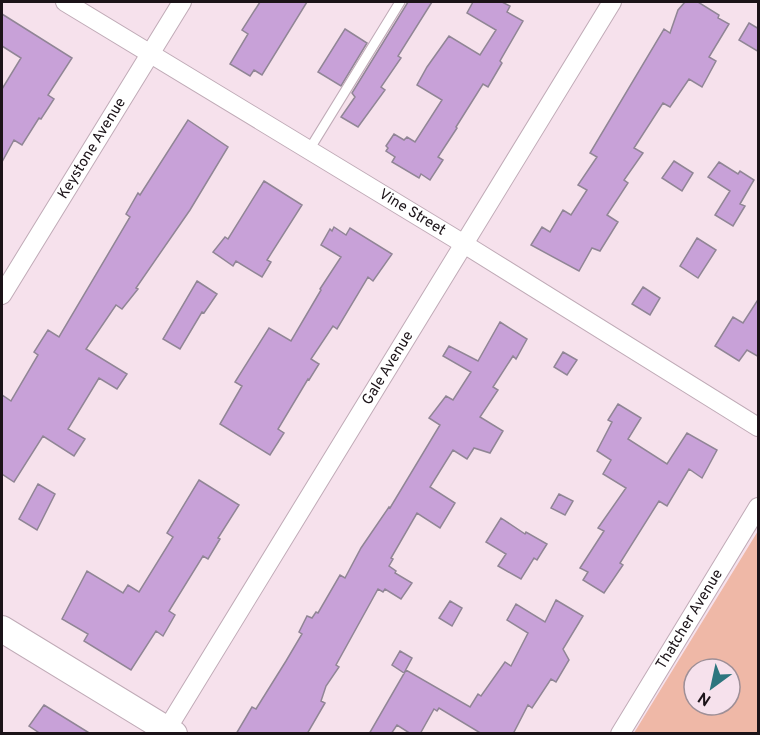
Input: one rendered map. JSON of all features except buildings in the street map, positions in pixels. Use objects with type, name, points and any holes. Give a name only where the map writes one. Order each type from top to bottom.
[{"type":"street","name":"Vine Street","points":[[65,2],[464,244],[759,427]]},
{"type":"street","name":"Keystone Avenue","points":[[2,295],[182,2]]},
{"type":"street","name":"Gale Avenue","points":[[168,732],[612,2]]},
{"type":"street","name":"Thatcher Avenue","points":[[620,734],[759,507]]},
{"type":"street","points":[[2,629],[168,732]]},
{"type":"lane","points":[[309,150],[400,2]]},
{"type":"shaded area","points":[[758,531],[758,733],[634,733]]}]
